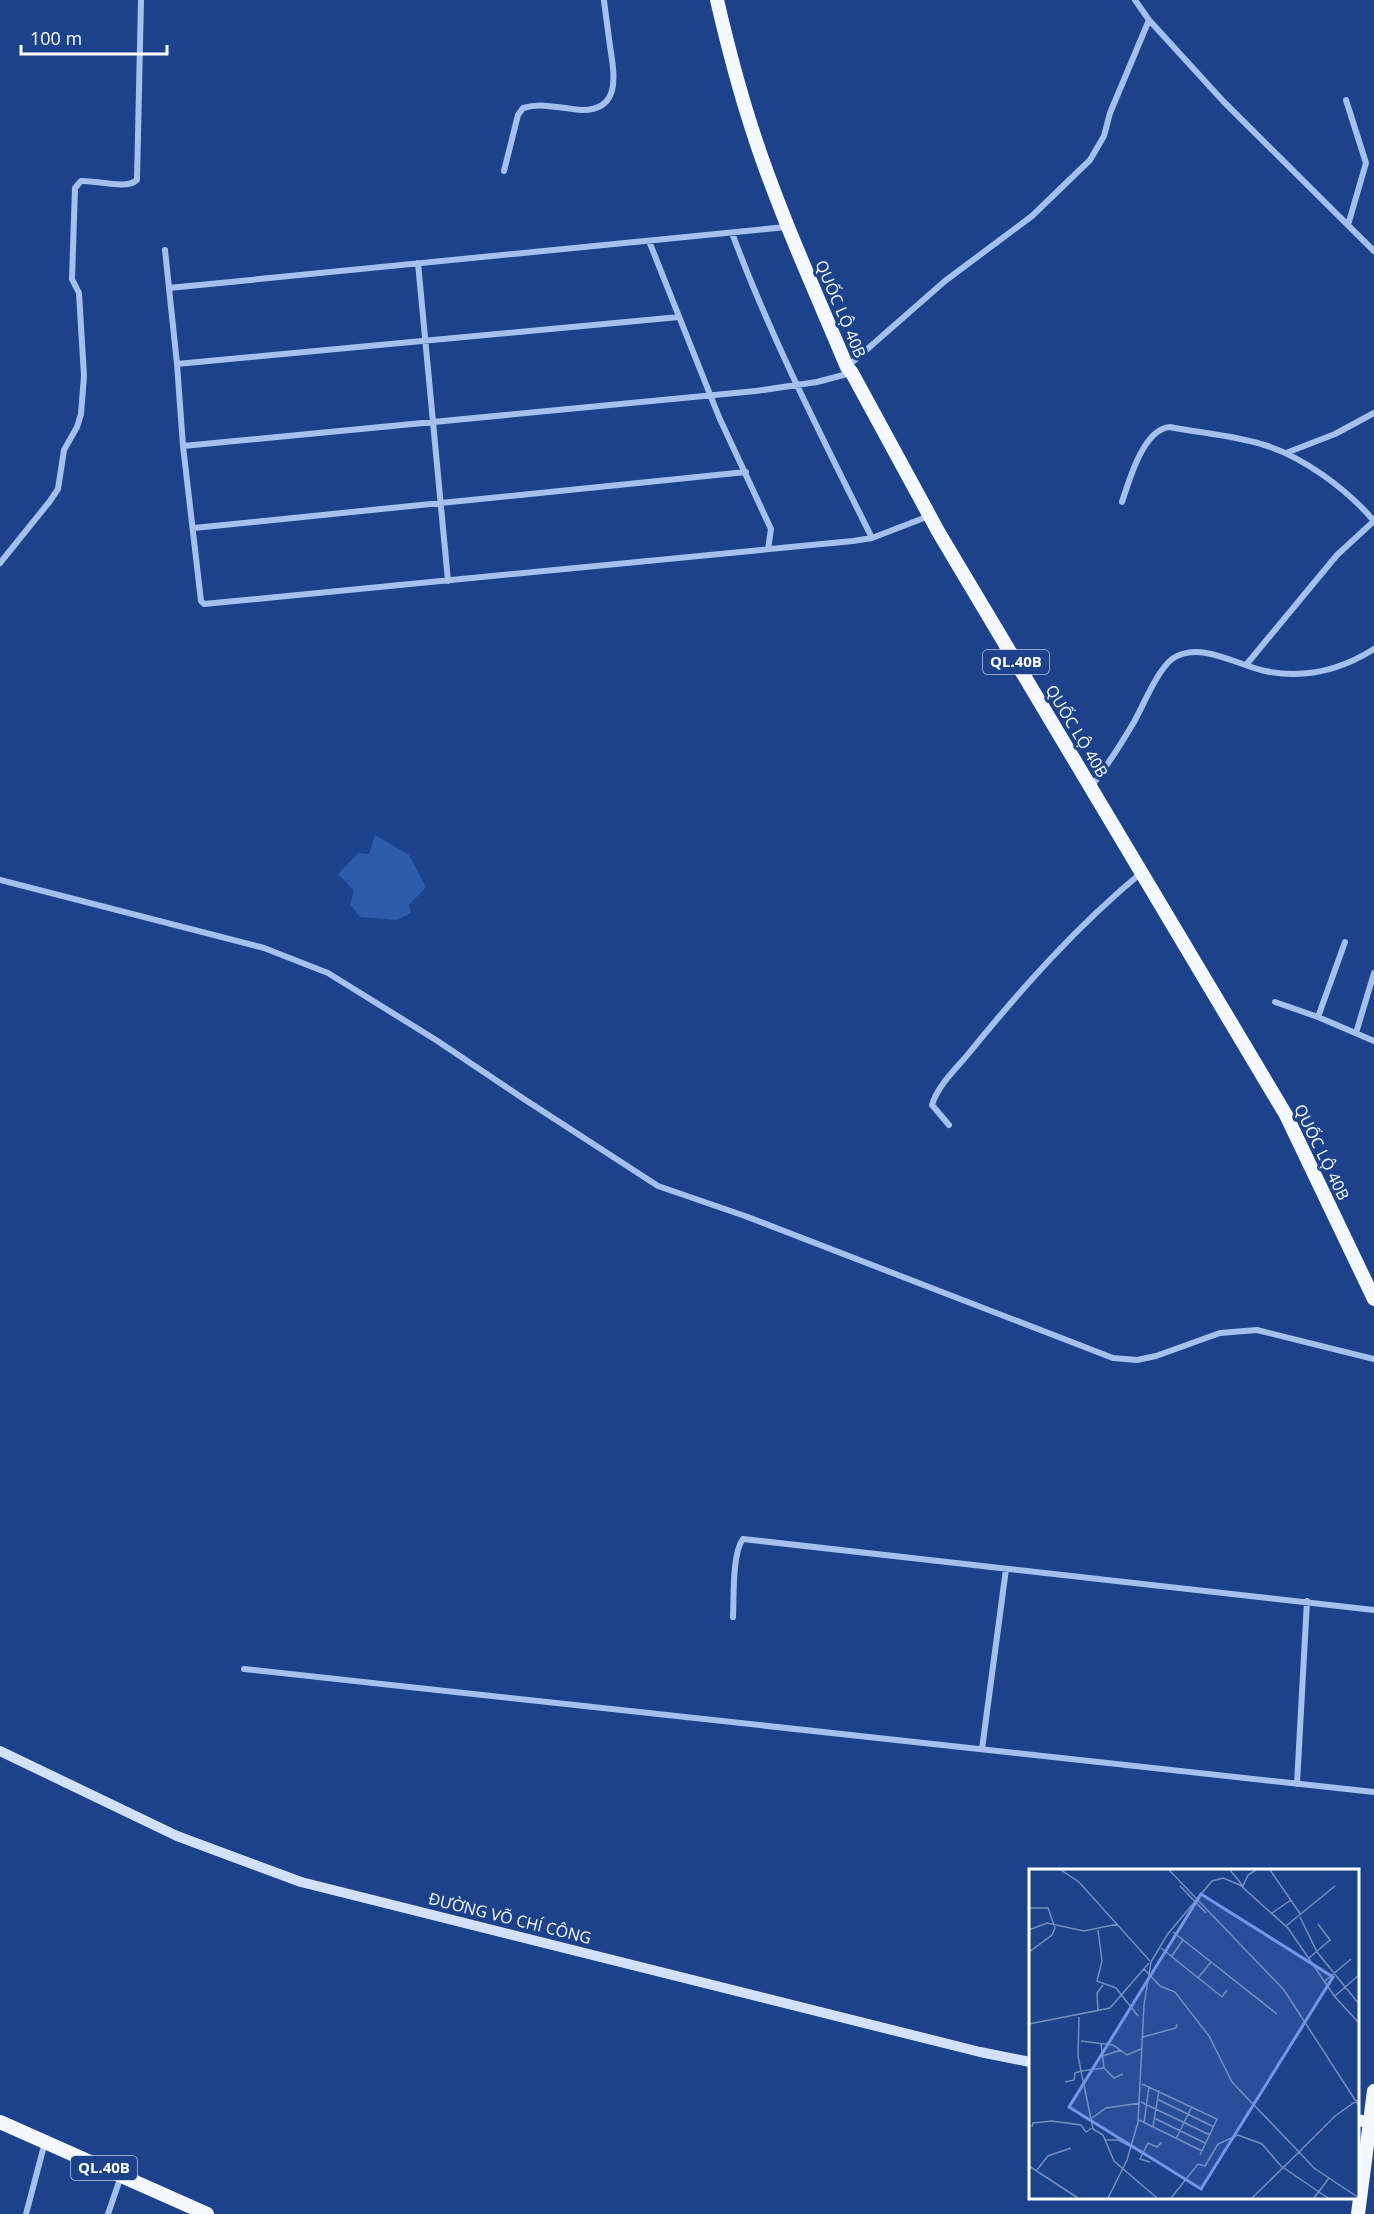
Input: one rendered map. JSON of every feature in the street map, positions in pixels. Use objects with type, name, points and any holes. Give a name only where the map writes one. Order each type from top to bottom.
[{"type":"highway","name":"QUỐC LỘ 40B","points":[[717,0],[729,51],[752,128],[788,227],[849,370],[930,516],[1286,1115],[1374,1299]]},
{"type":"highway","points":[[1358,2214],[1366,2152],[1367,2122],[1374,2091]]},
{"type":"highway","name":"QL.40B","points":[[0,2122],[207,2214]]},
{"type":"main road","name":"ĐƯỜNG VÕ CHÍ CÔNG","points":[[0,1751],[177,1836],[302,1882],[980,2052],[1029,2062]]},
{"type":"street","points":[[0,563],[58,489],[64,450],[77,427],[81,414],[84,376],[79,294],[72,279],[75,188],[81,181],[127,185],[137,180],[141,0]]},
{"type":"street","points":[[504,171],[518,115],[523,108],[555,105],[586,110],[603,105],[610,96],[614,86],[614,72],[605,0]]},
{"type":"street","points":[[1135,0],[1149,20],[1224,101],[1374,251]]},
{"type":"street","points":[[183,446],[711,395],[796,385],[849,370],[945,281],[1032,216],[1090,160],[1104,136],[1110,113],[1149,20]]},
{"type":"street","points":[[1346,100],[1366,162],[1348,225]]},
{"type":"street","points":[[169,288],[788,227]]},
{"type":"street","points":[[732,233],[796,385],[872,538]]},
{"type":"street","points":[[649,241],[711,395],[771,529],[768,549]]},
{"type":"street","points":[[165,250],[183,446],[201,601],[204,604],[872,538],[930,516]]},
{"type":"street","points":[[418,263],[448,580]]},
{"type":"street","points":[[177,364],[679,317]]},
{"type":"street","points":[[1286,453],[1335,434],[1374,413]]},
{"type":"street","points":[[1122,501],[1143,449],[1153,436],[1165,427],[1260,444],[1286,453],[1345,493],[1374,521],[1337,555],[1246,664]]},
{"type":"street","points":[[194,528],[746,472]]},
{"type":"street","points":[[1091,787],[1107,767],[1164,668],[1178,656],[1193,652],[1218,656],[1264,671],[1319,672],[1347,664],[1374,649]]},
{"type":"street","points":[[949,1125],[932,1105],[951,1074],[1089,918],[1142,872]]},
{"type":"street","points":[[0,880],[264,948],[328,973],[436,1040],[658,1186],[745,1216],[1113,1358],[1137,1360],[1156,1356],[1220,1333],[1257,1330],[1374,1359]]},
{"type":"street","points":[[1317,1017],[1345,942]]},
{"type":"street","points":[[1356,1033],[1374,973]]},
{"type":"street","points":[[1275,1002],[1374,1041]]},
{"type":"street","points":[[733,1617],[736,1566],[743,1539],[1374,1610]]},
{"type":"street","points":[[982,1749],[1006,1569]]},
{"type":"street","points":[[1297,1784],[1307,1601]]},
{"type":"street","points":[[244,1669],[1374,1792]]},
{"type":"street","points":[[26,2214],[45,2142]]},
{"type":"street","points":[[108,2214],[121,2176]]},
{"type":"shaded area","points":[[375,835],[409,855],[426,887],[409,905],[411,913],[397,920],[360,917],[350,904],[354,891],[338,874],[358,853],[369,854]]}]
